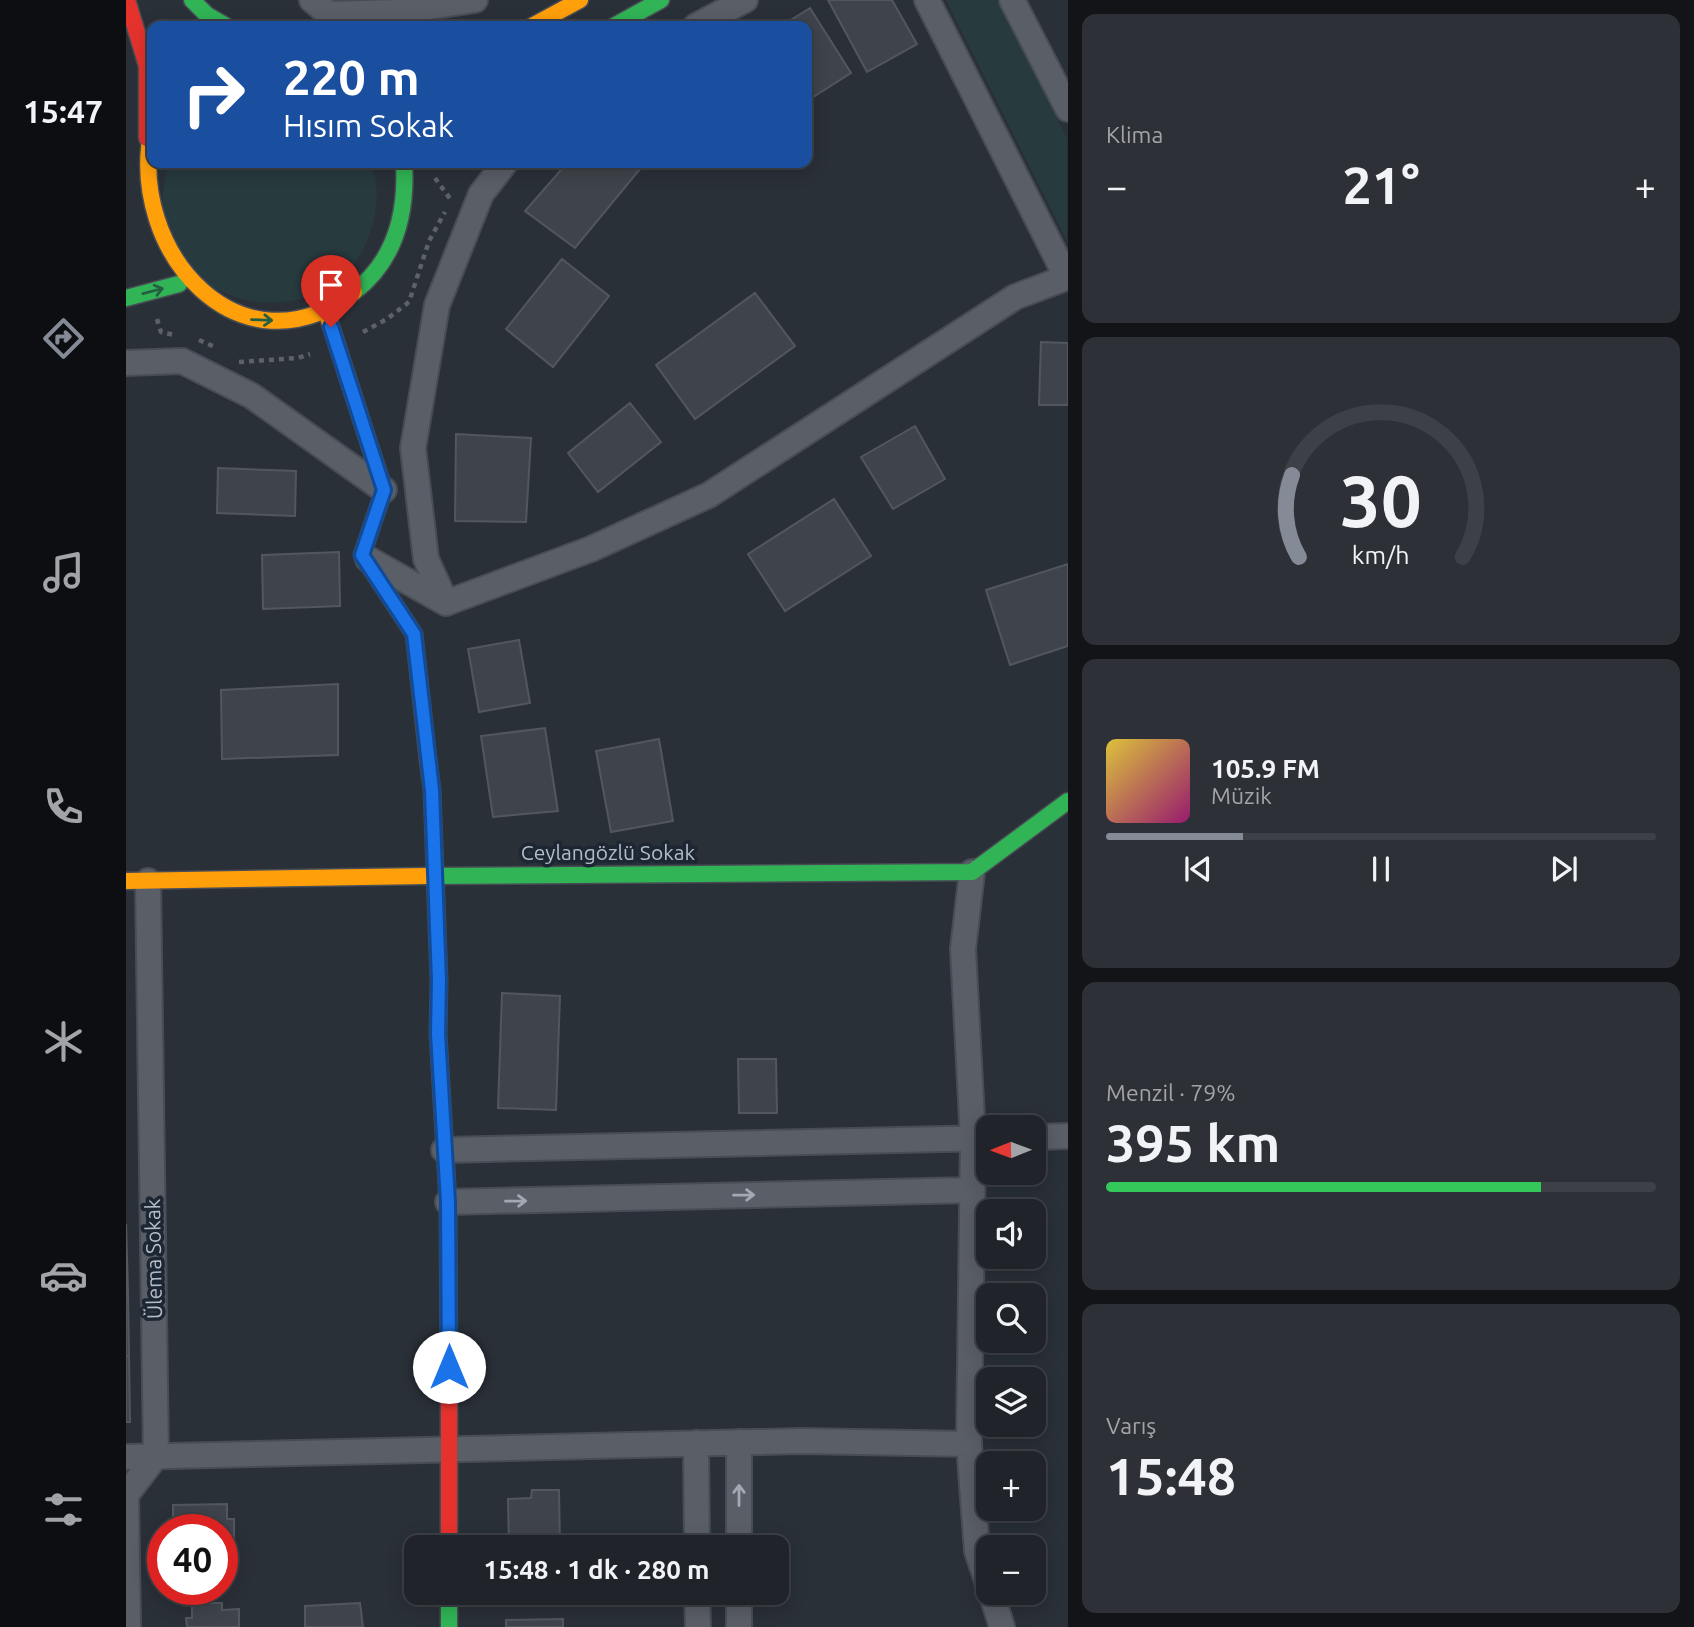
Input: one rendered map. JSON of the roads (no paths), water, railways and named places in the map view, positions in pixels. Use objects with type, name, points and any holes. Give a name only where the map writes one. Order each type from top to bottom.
[{"type":"street","points":[[127,0],[147,66]]},
{"type":"street","points":[[192,0],[217,21]]},
{"type":"street","points":[[312,0],[329,13],[396,12],[475,0]]},
{"type":"street","points":[[541,21],[580,0]]},
{"type":"street","points":[[623,21],[661,0]]},
{"type":"street","points":[[705,21],[745,0]]},
{"type":"street","points":[[446,603],[591,549],[709,495],[1015,297],[1067,278],[926,0]]},
{"type":"street","points":[[1012,0],[1065,100]]},
{"type":"street","points":[[147,144],[135,192],[143,224],[158,257],[179,284],[211,307],[248,320],[288,321],[326,311],[360,290],[386,260],[402,224],[412,180],[406,168]]},
{"type":"street","points":[[446,603],[426,559],[413,448],[437,305],[481,194],[501,168]]},
{"type":"street","points":[[126,298],[179,284]]},
{"type":"street","points":[[326,311],[384,490],[362,555]]},
{"type":"street","points":[[126,363],[182,361],[252,396],[384,490]]},
{"type":"street","points":[[362,555],[446,603]]},
{"type":"street","points":[[362,555],[414,634],[432,790],[448,1202],[449,1535]]},
{"type":"street","points":[[979,1115],[964,949],[971,872],[1068,801]]},
{"type":"street","name":"Ceylangözlü Sokak","points":[[137,881],[971,872]]},
{"type":"street","name":"Ülema Sokak","points":[[137,881],[156,1456]]},
{"type":"street","points":[[1046,1137],[1068,1136]]},
{"type":"street","points":[[444,1150],[976,1139]]},
{"type":"street","points":[[976,1167],[972,1190],[969,1444],[976,1550]]},
{"type":"street","points":[[448,1202],[972,1190]]},
{"type":"street","points":[[126,1457],[801,1441],[969,1444]]},
{"type":"street","points":[[739,1442],[739,1535]]},
{"type":"street","points":[[696,1443],[697,1535]]},
{"type":"street","points":[[128,1627],[126,1495],[156,1456]]},
{"type":"street","points":[[449,1605],[449,1627]]},
{"type":"street","points":[[698,1605],[698,1627]]},
{"type":"street","points":[[739,1605],[739,1627]]},
{"type":"street","points":[[995,1605],[1002,1627]]}]
